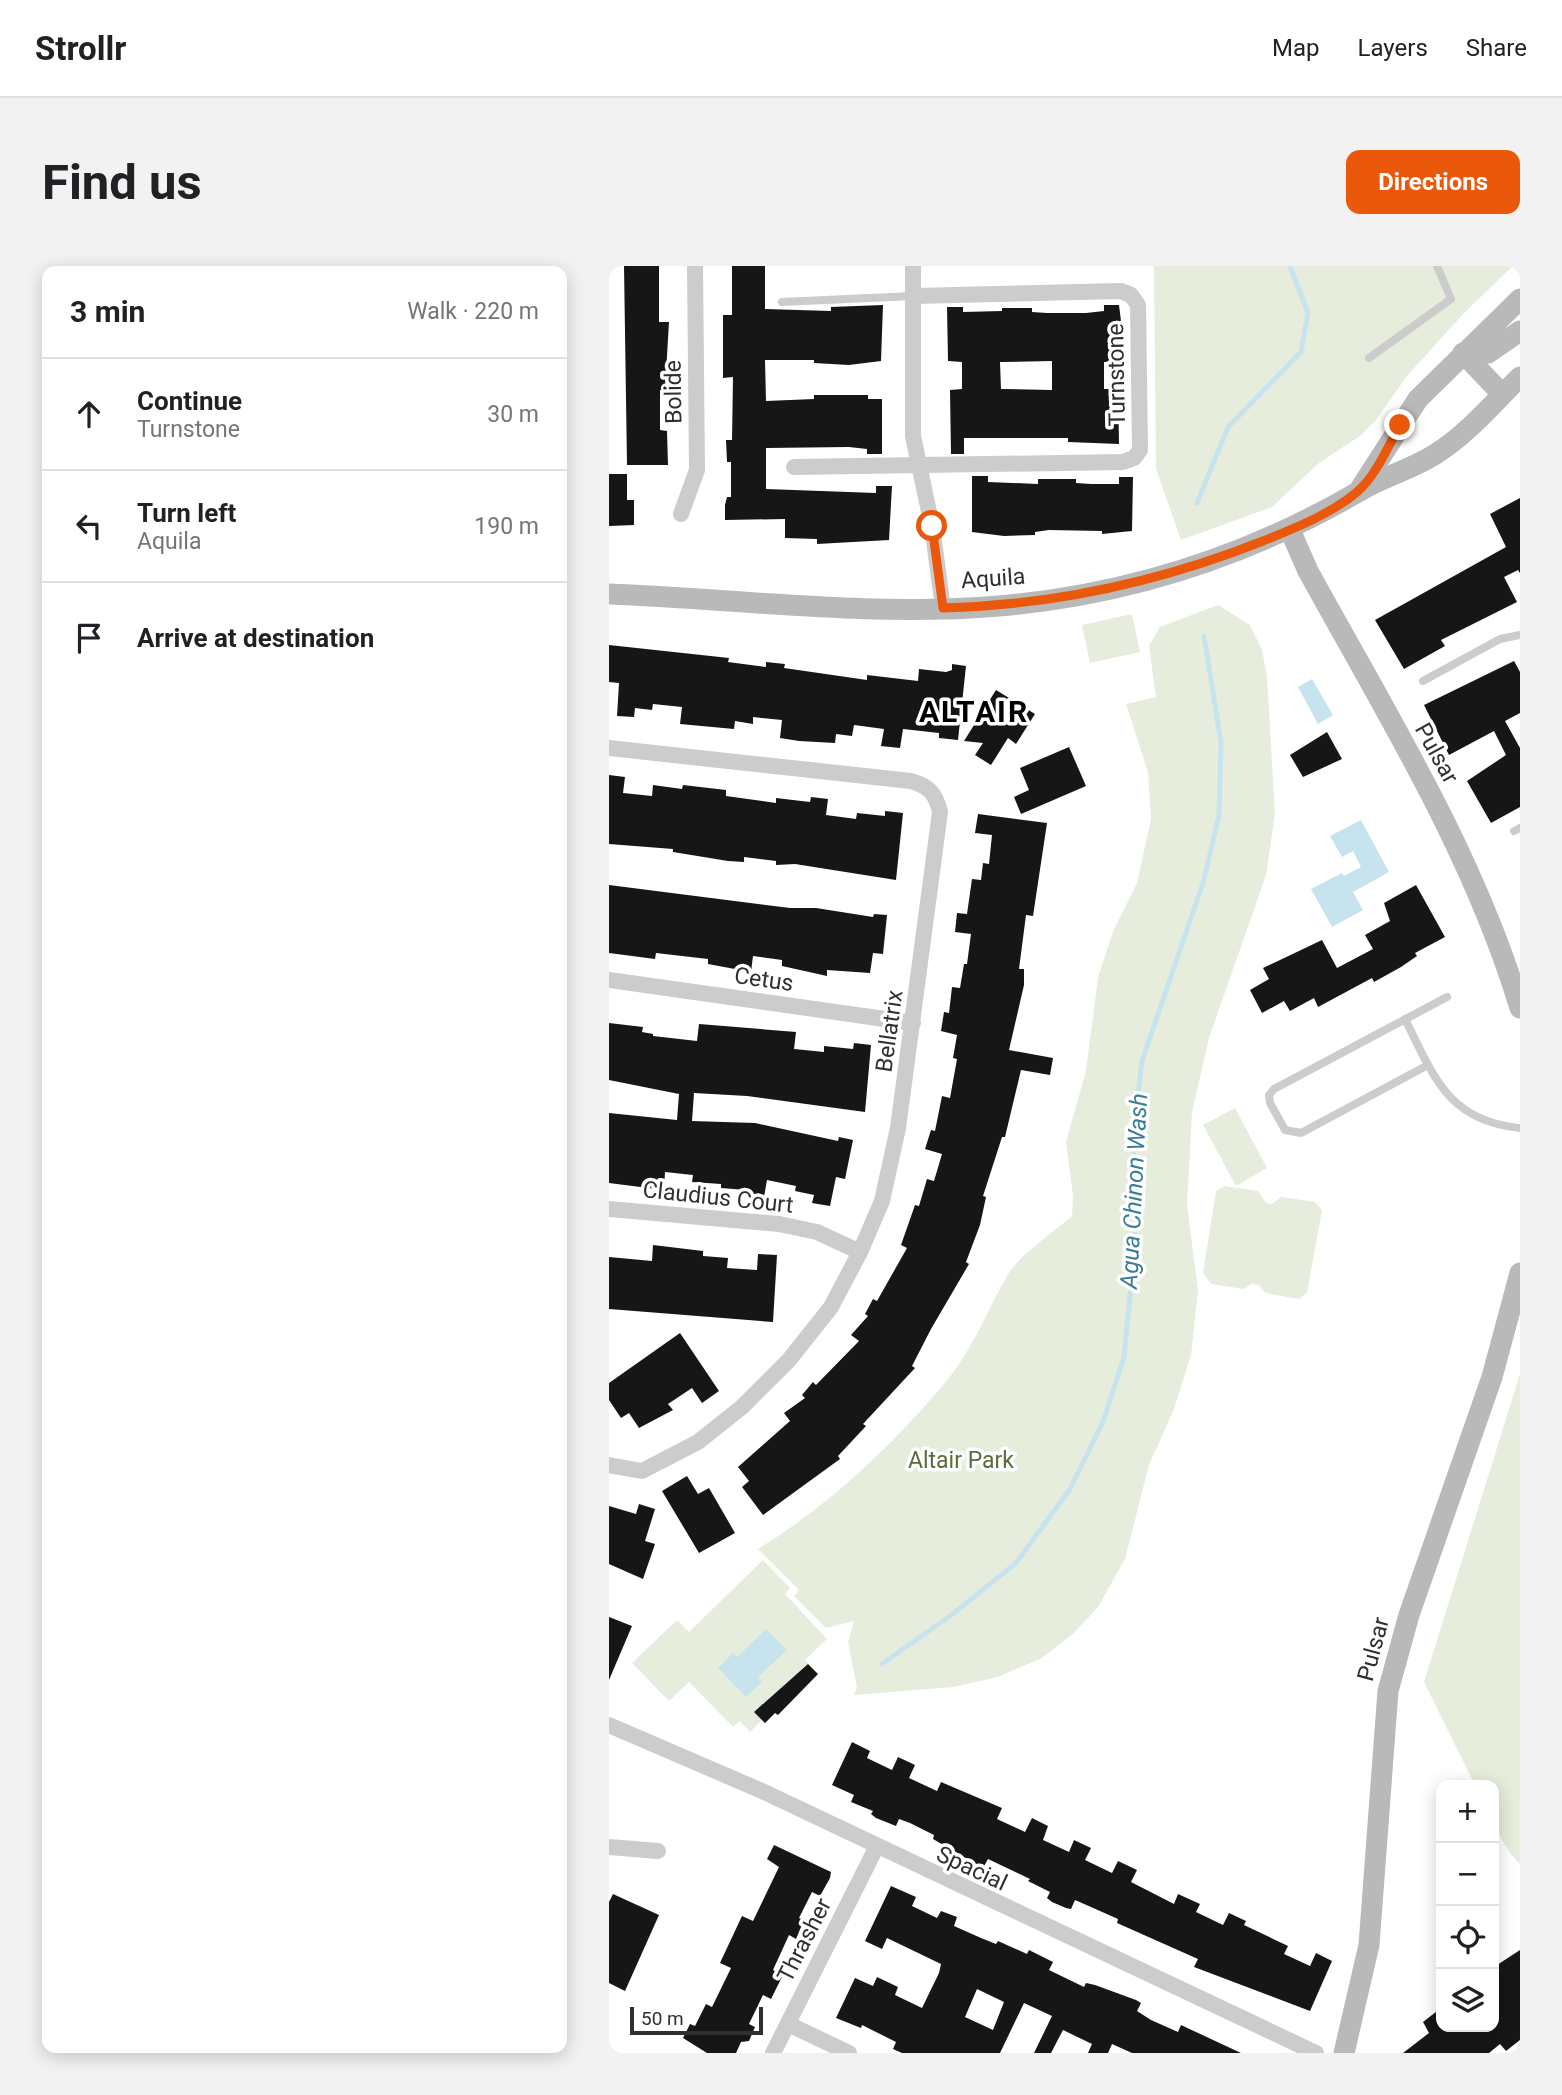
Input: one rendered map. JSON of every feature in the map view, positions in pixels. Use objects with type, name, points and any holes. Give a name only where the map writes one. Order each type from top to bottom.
[{"type":"street","name":"Bolide","points":[[681,514],[697,470],[695,266]]},
{"type":"street","points":[[913,266],[913,436],[934,540],[943,608]]},
{"type":"street","name":"Turnstone","points":[[913,296],[1121,291],[1131,295],[1137,305],[1140,450],[1134,458],[1123,462],[919,465]]},
{"type":"street","name":"Aquila","points":[[1359,491],[1418,399],[1520,299]]},
{"type":"street","points":[[1487,378],[1483,369],[1485,357],[1520,331]]},
{"type":"street","points":[[1463,353],[1497,346]]},
{"type":"street","points":[[1463,353],[1503,394]]},
{"type":"street","name":"Aquila","points":[[609,594],[827,606],[943,608],[1053,600],[1133,584],[1226,556],[1290,530],[1359,491],[1434,455],[1481,417],[1520,377]]},
{"type":"street","points":[[794,467],[919,465]]},
{"type":"street","name":"Pulsar","points":[[1290,530],[1308,571],[1457,844],[1515,975],[1520,1008]]},
{"type":"street","name":"Bellatrix","points":[[609,748],[926,785],[937,798],[940,812],[898,1128],[882,1200],[860,1252],[831,1307],[789,1360],[743,1407],[698,1442],[642,1471],[609,1465]]},
{"type":"street","name":"Cetus","points":[[609,980],[913,1023]]},
{"type":"street","name":"Claudius Court","points":[[609,1209],[779,1224],[817,1232],[860,1252]]},
{"type":"street","name":"Pulsar","points":[[1344,2053],[1369,1945],[1388,1691],[1409,1615],[1492,1377],[1520,1273]]},
{"type":"street","name":"Spacial","points":[[609,1725],[762,1791],[876,1848],[1316,2053]]},
{"type":"street","points":[[609,1847],[658,1851]]},
{"type":"street","name":"Thrasher","points":[[773,2053],[876,1848]]},
{"type":"street","points":[[788,2024],[849,2053]]},
{"type":"lane","points":[[1369,358],[1451,299],[1437,266]]},
{"type":"lane","points":[[782,302],[913,296]]},
{"type":"lane","points":[[1423,681],[1500,639],[1520,635]]},
{"type":"lane","points":[[1428,1065],[1301,1133],[1285,1130],[1270,1103],[1269,1095],[1274,1088],[1447,997]]},
{"type":"lane","points":[[1405,1019],[1436,1082],[1464,1111],[1491,1125],[1520,1128]]},
{"type":"green space","points":[[1154,266],[1513,266],[1464,313],[1407,376],[1376,420],[1360,436],[1319,463],[1272,507],[1181,540],[1156,469]]},
{"type":"green space","name":"Altair Park","points":[[1218,605],[1250,625],[1262,650],[1267,676],[1275,814],[1266,875],[1209,1038],[1192,1112],[1187,1205],[1198,1290],[1191,1355],[1174,1409],[1149,1465],[1125,1559],[1098,1607],[1074,1633],[1042,1658],[998,1677],[953,1687],[854,1695],[857,1688],[848,1642],[854,1621],[826,1628],[794,1596],[799,1590],[758,1549],[836,1493],[906,1427],[957,1367],[1014,1266],[1072,1216],[1073,1196],[1066,1142],[1086,1071],[1098,977],[1114,929],[1137,883],[1151,819],[1148,772],[1126,704],[1156,697],[1149,646],[1160,627]]},
{"type":"green space","points":[[1132,614],[1140,652],[1090,663],[1082,625]]},
{"type":"green space","points":[[1235,1108],[1267,1168],[1236,1186],[1203,1125]]},
{"type":"green space","points":[[1224,1186],[1258,1191],[1266,1203],[1272,1204],[1281,1197],[1315,1202],[1322,1210],[1307,1293],[1299,1299],[1265,1293],[1259,1285],[1251,1284],[1244,1289],[1211,1284],[1203,1273],[1216,1191]]},
{"type":"green space","points":[[1520,1374],[1520,1864],[1505,1846],[1499,1831],[1499,1780],[1473,1780],[1424,1682]]},
{"type":"green space","points":[[763,1560],[790,1588],[785,1594],[827,1639],[805,1660],[818,1674],[778,1715],[775,1713],[765,1723],[762,1720],[750,1732],[740,1721],[733,1727],[689,1682],[669,1701],[632,1663],[677,1620],[689,1632]]},
{"type":"water","points":[[1312,679],[1333,715],[1318,724],[1298,687]]},
{"type":"water","points":[[1361,820],[1389,872],[1353,892],[1363,910],[1332,927],[1311,889],[1342,873],[1344,876],[1361,867],[1353,851],[1342,857],[1330,836]]},
{"type":"water","points":[[766,1629],[787,1650],[758,1677],[762,1682],[746,1697],[718,1668],[733,1653],[737,1657]]},
{"type":"building","points":[[624,266],[659,266],[659,322],[669,322],[665,390],[660,390],[660,430],[667,431],[668,465],[627,465]]},
{"type":"building","points":[[732,266],[765,266],[765,309],[831,311],[831,307],[883,305],[881,361],[849,365],[814,363],[814,360],[765,360],[766,401],[814,399],[814,395],[868,395],[868,399],[882,399],[882,454],[867,454],[867,449],[849,447],[766,448],[766,489],[876,493],[876,486],[892,486],[889,540],[817,544],[817,539],[785,538],[785,519],[725,520],[727,497],[731,497],[731,462],[727,462],[726,440],[732,440],[733,377],[723,378],[723,315],[732,315]]},
{"type":"building","points":[[1104,305],[1119,305],[1121,321],[1118,362],[1104,362],[1104,389],[1118,389],[1119,444],[1068,442],[1068,438],[964,438],[964,454],[951,454],[950,390],[962,389],[962,362],[948,361],[947,307],[963,307],[963,312],[1002,311],[1002,308],[1032,308],[1032,312],[1047,313],[1104,311]],"holes":[[[1052,361],[1052,390],[1001,389],[1000,362]]]},
{"type":"building","points":[[609,474],[627,474],[627,500],[634,500],[634,525],[609,526]]},
{"type":"building","points":[[972,476],[988,476],[988,482],[1038,484],[1038,479],[1076,479],[1076,483],[1119,484],[1119,477],[1133,477],[1132,531],[1102,534],[1102,531],[1049,530],[1035,532],[1035,535],[1004,536],[972,532]]},
{"type":"building","points":[[1520,498],[1520,573],[1518,570],[1504,577],[1517,602],[1441,640],[1445,646],[1404,669],[1375,620],[1506,547],[1490,514]]},
{"type":"building","points":[[609,645],[729,658],[728,662],[766,667],[766,662],[785,664],[784,668],[867,680],[867,675],[918,681],[919,669],[946,672],[952,670],[952,664],[966,666],[958,740],[939,738],[939,733],[903,729],[900,748],[881,746],[884,729],[854,725],[852,736],[836,734],[835,743],[799,741],[780,738],[782,720],[753,717],[753,724],[735,721],[734,729],[680,724],[682,707],[653,704],[652,710],[635,708],[634,717],[617,716],[619,683],[609,682]]},
{"type":"building","points":[[1514,661],[1520,672],[1520,713],[1505,721],[1520,748],[1520,807],[1491,823],[1467,781],[1506,755],[1494,731],[1449,755],[1424,705]]},
{"type":"building","points":[[996,690],[1035,714],[1016,744],[1008,738],[991,765],[975,755],[983,743],[964,741]]},
{"type":"building","points":[[1327,732],[1342,759],[1303,777],[1290,755]]},
{"type":"building","points":[[1069,747],[1086,786],[1021,814],[1014,797],[1029,790],[1020,768]]},
{"type":"building","points":[[609,775],[625,777],[623,793],[652,796],[653,785],[682,789],[683,785],[726,790],[726,796],[776,803],[776,798],[810,802],[811,797],[828,799],[826,815],[856,819],[857,813],[885,816],[885,811],[903,813],[896,880],[795,864],[776,865],[776,861],[744,857],[744,862],[728,861],[673,852],[673,849],[609,844]]},
{"type":"building","points":[[978,814],[1047,823],[1033,916],[1026,915],[1019,969],[1024,969],[1024,985],[1009,1050],[1053,1058],[1050,1075],[1021,1070],[1005,1137],[1002,1137],[983,1196],[986,1197],[980,1225],[966,1262],[969,1264],[931,1329],[912,1366],[915,1368],[863,1424],[866,1426],[838,1456],[840,1459],[763,1515],[742,1487],[749,1481],[738,1467],[790,1421],[784,1413],[805,1398],[802,1395],[813,1382],[816,1385],[859,1341],[851,1335],[868,1316],[865,1314],[873,1299],[877,1301],[907,1248],[901,1245],[915,1205],[919,1206],[927,1179],[934,1181],[942,1154],[925,1149],[931,1130],[935,1131],[942,1096],[950,1098],[957,1059],[953,1058],[957,1035],[941,1031],[944,1012],[949,1013],[952,987],[960,988],[971,934],[955,932],[957,913],[967,914],[972,879],[981,880],[983,863],[989,864],[992,835],[975,833]]},
{"type":"building","points":[[609,885],[873,917],[874,914],[887,915],[883,954],[873,953],[870,973],[827,970],[827,976],[782,966],[782,960],[753,956],[751,972],[708,964],[708,959],[656,953],[655,959],[609,953]]},
{"type":"building","points":[[1416,885],[1445,937],[1415,953],[1417,956],[1374,982],[1372,978],[1318,1007],[1314,998],[1290,1011],[1284,1001],[1262,1013],[1250,990],[1269,979],[1263,968],[1322,940],[1337,968],[1373,949],[1365,935],[1390,921],[1384,903]]},
{"type":"building","points":[[609,1023],[643,1027],[642,1032],[653,1036],[697,1041],[699,1024],[796,1032],[794,1049],[824,1052],[824,1046],[853,1049],[854,1043],[871,1045],[865,1112],[747,1096],[694,1093],[692,1121],[755,1123],[838,1141],[839,1137],[853,1140],[845,1179],[836,1177],[830,1206],[812,1203],[814,1195],[795,1191],[796,1186],[767,1180],[764,1197],[745,1193],[746,1190],[721,1188],[721,1184],[692,1182],[693,1175],[665,1172],[664,1190],[609,1183],[609,1113],[677,1120],[679,1094],[609,1080]]},
{"type":"building","points":[[653,1245],[703,1251],[703,1256],[728,1258],[727,1268],[757,1270],[758,1254],[777,1255],[773,1322],[609,1309],[609,1257],[652,1261]]},
{"type":"building","points":[[680,1333],[719,1391],[702,1403],[692,1388],[668,1404],[673,1410],[639,1428],[629,1413],[621,1418],[609,1400],[609,1383]]},
{"type":"building","points":[[687,1476],[698,1494],[709,1488],[735,1533],[699,1553],[662,1491]]},
{"type":"building","points":[[639,1504],[655,1509],[645,1541],[655,1544],[643,1579],[609,1564],[609,1506],[636,1514]]},
{"type":"building","points":[[609,1617],[632,1626],[609,1680]]},
{"type":"building","points":[[808,1664],[818,1674],[778,1715],[775,1713],[765,1723],[754,1712]]},
{"type":"building","points":[[852,1742],[870,1751],[867,1758],[892,1770],[898,1757],[915,1765],[909,1778],[937,1791],[941,1782],[1002,1808],[997,1819],[1025,1832],[1032,1818],[1048,1826],[1043,1840],[1069,1852],[1074,1840],[1091,1848],[1085,1860],[1112,1873],[1118,1861],[1137,1870],[1131,1882],[1174,1904],[1178,1894],[1200,1904],[1196,1912],[1223,1925],[1229,1913],[1246,1921],[1244,1925],[1288,1946],[1284,1954],[1310,1966],[1316,1953],[1332,1961],[1310,2011],[1194,1967],[1198,1959],[1117,1923],[1118,1919],[1075,1900],[1071,1909],[1052,1902],[1047,1898],[1050,1892],[1028,1881],[1030,1879],[988,1859],[983,1868],[933,1839],[934,1835],[910,1823],[899,1819],[896,1826],[876,1818],[871,1814],[873,1811],[851,1802],[854,1795],[832,1785]]},
{"type":"building","points":[[774,1845],[831,1872],[830,1878],[820,1896],[812,1892],[799,1918],[804,1920],[796,1939],[789,1935],[773,1970],[783,1975],[771,1999],[763,1995],[749,2024],[755,2027],[749,2041],[741,2042],[736,2053],[707,2053],[683,2038],[690,2024],[695,2026],[706,2004],[712,2007],[731,1968],[720,1963],[742,1916],[753,1921],[779,1867],[767,1859]]},
{"type":"building","points":[[891,1886],[916,1897],[912,1906],[937,1918],[941,1911],[957,1917],[954,1926],[1027,1954],[1029,1950],[1053,1962],[1049,1970],[1084,1987],[1086,1983],[1095,1985],[1136,2000],[1141,2003],[1137,2011],[1151,2020],[1178,2032],[1181,2025],[1241,2053],[1132,2053],[1112,2044],[1108,2053],[1088,2053],[1092,2044],[1063,2030],[1051,2053],[1034,2053],[1052,2016],[1024,2003],[1000,2053],[902,2053],[893,2049],[896,2042],[862,2025],[861,2028],[836,2018],[855,1978],[873,1986],[877,1977],[898,1987],[895,1995],[922,2008],[941,1964],[887,1938],[882,1949],[865,1941]],"holes":[[[977,1989],[1004,2002],[993,2030],[965,2017]]]},
{"type":"building","points":[[613,1894],[659,1915],[625,1991],[609,1983],[609,1902]]},
{"type":"building","points":[[1520,1950],[1520,2040],[1506,2051],[1500,2044],[1489,2053],[1403,2053],[1429,2033],[1423,2022],[1436,2012],[1436,2032],[1499,2032],[1499,1964]]},
{"type":"waterway","name":"Agua Chinon Wash","points":[[1197,503],[1228,427],[1301,352],[1308,313],[1290,266]]},
{"type":"waterway","name":"Agua Chinon Wash","points":[[882,1664],[954,1613],[1016,1563],[1070,1489],[1103,1422],[1124,1357],[1136,1205],[1133,1135],[1142,1061],[1203,883],[1219,815],[1221,743],[1204,636]]},
{"type":"district","name":"ALTAIR","points":[[974,712]]},
{"type":"route","points":[[932,526],[943,608],[998,606],[1067,598],[1133,584],[1226,556],[1290,530],[1337,506],[1359,491],[1400,425]]}]
